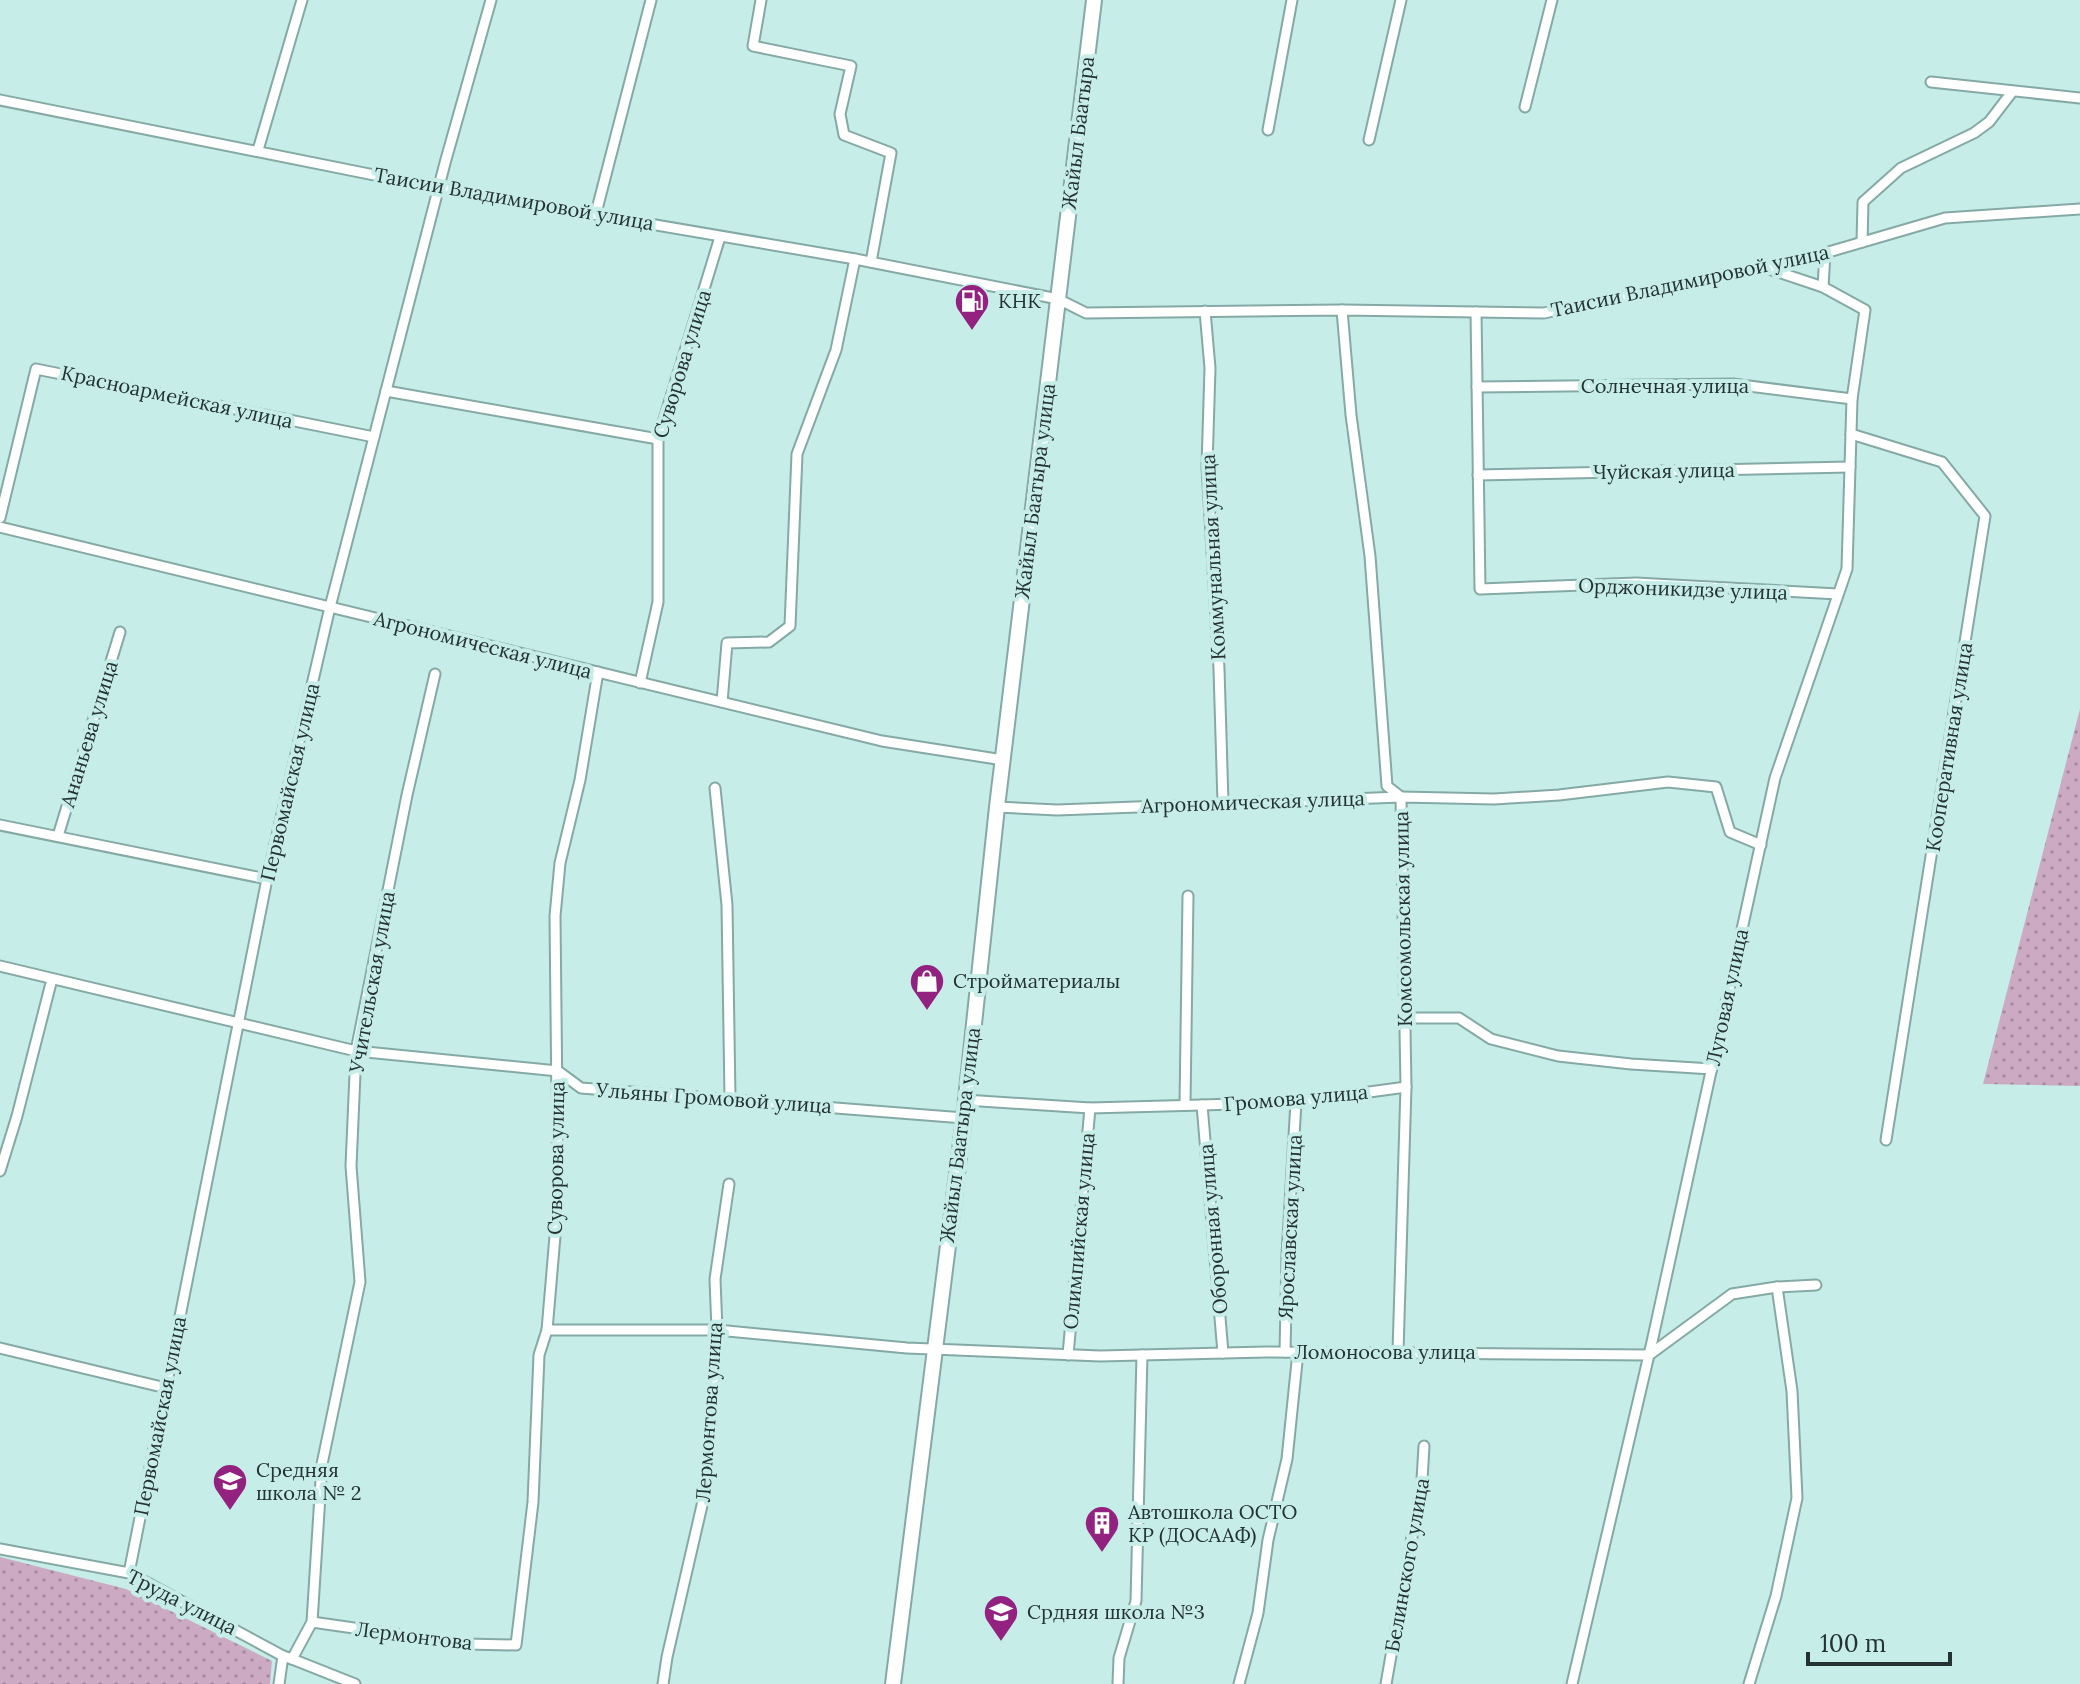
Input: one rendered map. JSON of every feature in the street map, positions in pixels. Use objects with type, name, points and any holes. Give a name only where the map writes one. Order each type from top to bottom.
[{"type":"highway","name":"Жайыл Баатыра","points":[[1058,299],[1094,0]]},
{"type":"highway","name":"Жайыл Баатыра улица","points":[[893,1684],[964,1118],[997,807],[1058,299]]},
{"type":"street","points":[[258,150],[302,0]]},
{"type":"street","name":"Первомайская улица","points":[[129,1573],[267,879],[330,607],[491,0]]},
{"type":"street","points":[[596,213],[651,0]]},
{"type":"street","points":[[761,0],[753,46],[851,66],[840,114],[844,135],[891,153],[871,262]]},
{"type":"street","points":[[1268,130],[1292,0]]},
{"type":"street","points":[[1369,140],[1401,0]]},
{"type":"street","points":[[1525,107],[1552,0]]},
{"type":"street","points":[[1931,82],[2080,98]]},
{"type":"street","points":[[1862,242],[1863,202],[1901,168],[1974,133],[1989,122],[2012,92]]},
{"type":"street","name":"Таисии Владимировой улица","points":[[0,100],[439,188],[871,262],[1058,299],[1086,313],[1342,310],[1544,313],[1825,253],[1945,218],[2080,209]]},
{"type":"street","name":"Суворова улица","points":[[640,683],[658,602],[658,439],[720,237]]},
{"type":"street","points":[[1761,266],[1823,287],[1825,253]]},
{"type":"street","points":[[722,702],[727,643],[769,642],[790,626],[797,454],[836,350],[855,259]]},
{"type":"street","name":"Луговая улица","points":[[1572,1684],[1649,1355],[1775,778],[1847,569],[1852,399],[1865,310],[1823,287]]},
{"type":"street","name":"Комсомольская улица","points":[[1342,310],[1344,352],[1370,556],[1387,786],[1401,797],[1406,1087],[1398,1352]]},
{"type":"street","name":"Коммунальная улица","points":[[1205,311],[1210,368],[1207,467],[1223,803]]},
{"type":"street","points":[[1476,312],[1478,475]]},
{"type":"street","name":"Красноармейская улица","points":[[0,518],[36,369],[374,437]]},
{"type":"street","name":"Солнечная улица","points":[[1477,387],[1733,384],[1852,399]]},
{"type":"street","points":[[386,391],[658,439]]},
{"type":"street","name":"Кооперативная улица","points":[[1851,434],[1942,462],[1985,516],[1886,1140]]},
{"type":"street","name":"Чуйская улица","points":[[1478,475],[1850,467]]},
{"type":"street","name":"Орджоникидзе улица","points":[[1478,475],[1480,589],[1636,583],[1838,594]]},
{"type":"street","name":"Агрономическая улица","points":[[0,527],[882,741],[1003,760]]},
{"type":"street","name":"Ананьева улица","points":[[58,836],[120,632]]},
{"type":"street","name":"Суворова улица","points":[[516,1645],[533,1502],[539,1355],[547,1330],[558,1201],[555,916],[560,863],[580,780],[598,672]]},
{"type":"street","name":"Учительская улица","points":[[288,1658],[312,1622],[322,1464],[360,1282],[351,1166],[356,1051],[407,795],[435,674]]},
{"type":"street","name":"Агрономическая улица","points":[[997,807],[1057,810],[1401,797],[1494,799],[1668,782],[1716,787],[1730,832],[1761,845]]},
{"type":"street","points":[[715,788],[727,905],[730,1098]]},
{"type":"street","points":[[0,825],[267,879]]},
{"type":"street","points":[[1185,1104],[1188,896]]},
{"type":"street","name":"Ульяны Громовой улица","points":[[0,966],[356,1051],[558,1071],[581,1088],[964,1118]]},
{"type":"street","points":[[0,1171],[52,979]]},
{"type":"street","points":[[1404,1018],[1459,1018],[1491,1039],[1558,1056],[1712,1069]]},
{"type":"street","name":"Громова улица","points":[[965,1100],[1090,1108],[1202,1105],[1296,1102],[1406,1087]]},
{"type":"street","name":"Ярославская улица","points":[[1285,1352],[1296,1102]]},
{"type":"street","name":"Оборонная улица","points":[[1202,1105],[1223,1353]]},
{"type":"street","name":"Олимпийская улица","points":[[1068,1355],[1090,1108]]},
{"type":"street","name":"Лермонтова улица","points":[[663,1684],[706,1488],[717,1330],[715,1279],[729,1184]]},
{"type":"street","points":[[1649,1355],[1732,1294],[1816,1285]]},
{"type":"street","points":[[1749,1684],[1776,1596],[1797,1498],[1792,1391],[1777,1287]]},
{"type":"street","name":"Ломоносова улица","points":[[547,1330],[717,1330],[933,1350],[1068,1355],[1398,1352],[1649,1355]]},
{"type":"street","points":[[0,1348],[166,1388]]},
{"type":"street","points":[[1239,1684],[1258,1613],[1268,1540],[1287,1459],[1298,1352]]},
{"type":"street","points":[[1118,1684],[1119,1658],[1136,1601],[1142,1355]]},
{"type":"street","name":"Белинского улица","points":[[1386,1684],[1422,1480],[1424,1446]]},
{"type":"street","name":"Труда улица","points":[[0,1549],[129,1573],[288,1658],[355,1684]]},
{"type":"street","name":"Лермонтова","points":[[312,1622],[465,1644],[516,1645]]},
{"type":"street","points":[[279,1684],[288,1658]]},
{"type":"shaded area","points":[[2080,709],[2080,1086],[1983,1084]]},
{"type":"shaded area","points":[[0,1557],[126,1589],[272,1661],[270,1684],[0,1684]]},
{"type":"place","name":"КНК","points":[[972,332]]},
{"type":"place","name":"Стройматериалы","points":[[927,1012]]},
{"type":"place","name":"Средняя школа № 2","points":[[230,1512]]},
{"type":"place","name":"Автошкола ОСТО КР (ДОСААФ)","points":[[1102,1554]]},
{"type":"place","name":"Срдняя школа №3","points":[[1001,1643]]}]
